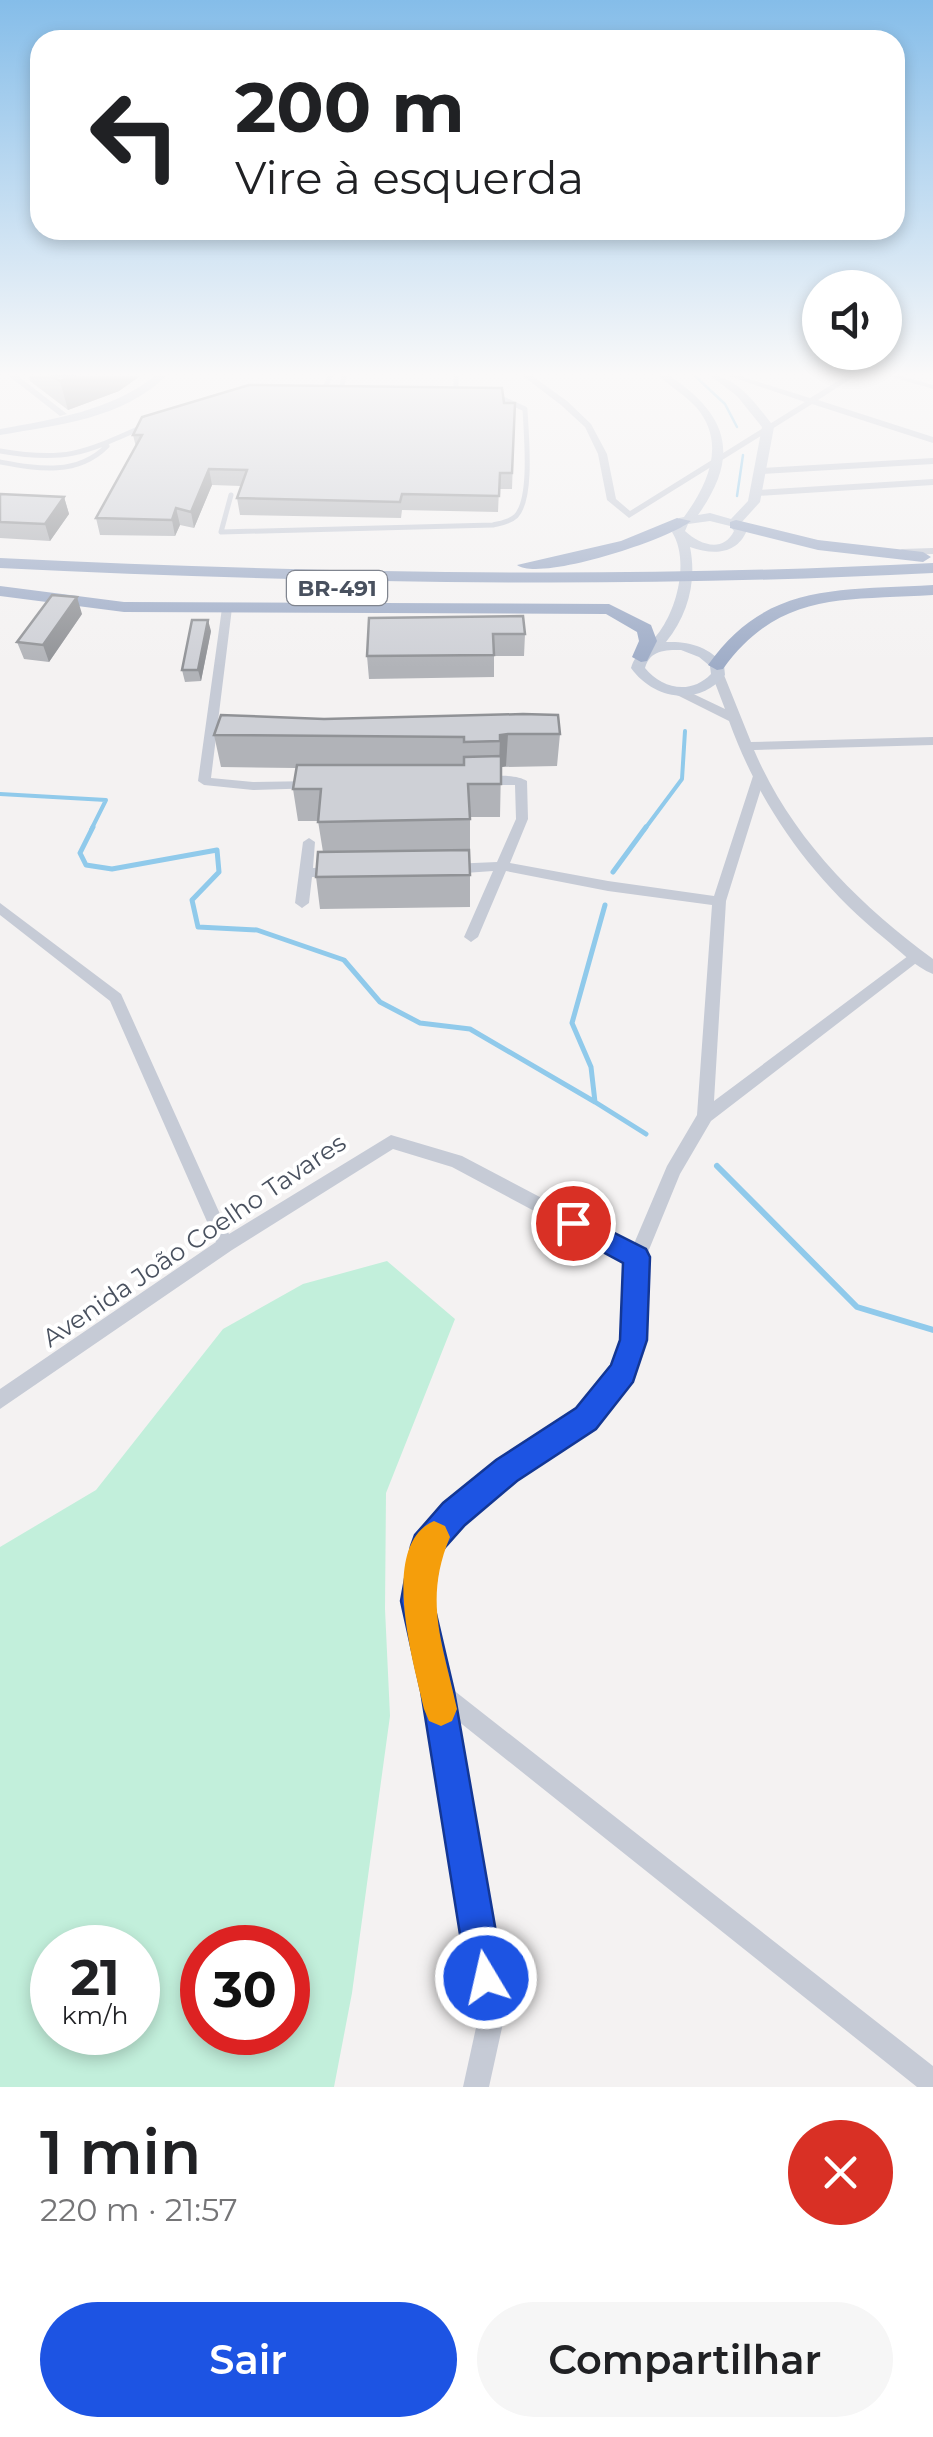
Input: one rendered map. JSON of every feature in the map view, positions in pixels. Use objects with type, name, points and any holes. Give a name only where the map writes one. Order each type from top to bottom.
[{"type":"highway","points":[[735,524],[818,544],[933,555]]},
{"type":"highway","points":[[404,575],[570,559],[684,526]]},
{"type":"highway","name":"BR-491","points":[[0,563],[675,585]]},
{"type":"highway","name":"BR-491","points":[[0,574],[252,586],[675,585],[933,568]]},
{"type":"highway","name":"BR-491","points":[[695,584],[933,580]]},
{"type":"highway","points":[[717,670],[736,636],[750,623],[788,604],[933,590]]},
{"type":"highway","points":[[0,591],[124,606],[609,609],[644,629],[649,652]]},
{"type":"main road","points":[[713,473],[700,505],[684,526],[688,558],[674,621],[638,668],[644,679],[659,688],[678,692],[704,688],[717,670],[685,640],[681,628],[693,568],[701,556],[717,548]]},
{"type":"main road","points":[[735,524],[754,502],[760,473]]},
{"type":"main road","points":[[710,517],[735,524],[741,530],[740,538],[732,546],[703,548],[684,526],[710,517]]},
{"type":"main road","points":[[649,652],[677,646],[698,650]]},
{"type":"street","points":[[608,473],[612,500],[629,515],[694,473]]},
{"type":"street","points":[[757,493],[933,482]]},
{"type":"street","points":[[227,608],[204,781],[253,786],[332,785]]},
{"type":"street","points":[[717,670],[759,776],[807,854],[848,900],[933,968]]},
{"type":"street","points":[[678,692],[733,718]]},
{"type":"street","points":[[745,746],[933,741]]},
{"type":"street","points":[[704,1116],[719,901],[759,776]]},
{"type":"street","points":[[468,782],[514,780],[524,787],[522,818],[471,938]]},
{"type":"street","points":[[302,903],[309,842]]},
{"type":"street","points":[[437,870],[502,866],[719,901]]},
{"type":"street","points":[[305,873],[344,872]]},
{"type":"street","points":[[0,908],[116,998],[226,1245]]},
{"type":"street","points":[[476,2087],[492,2014],[438,1691],[417,1601],[426,1546],[454,1514],[507,1470],[586,1418],[623,1372],[634,1340],[637,1257],[673,1171],[704,1116],[917,956]]},
{"type":"street","name":"Avenida João Coelho Tavares","points":[[0,1400],[226,1245],[391,1142],[456,1162],[637,1257]]},
{"type":"street","points":[[438,1691],[929,2083]]},
{"type":"lane","points":[[231,495],[221,532],[493,525],[512,520],[520,510],[524,473]]},
{"type":"green space","points":[[387,1261],[455,1319],[386,1493],[385,1609],[390,1716],[352,1993],[334,2087],[0,2087],[0,1547],[96,1490],[223,1329],[303,1284]]},
{"type":"building","points":[[121,473],[207,473],[191,512],[176,508],[172,520],[96,518]]},
{"type":"building","points":[[246,473],[500,473],[499,496],[402,494],[400,502],[237,498]]},
{"type":"building","points":[[0,494],[64,497],[45,524],[0,522]]},
{"type":"building","points":[[52,595],[77,597],[43,645],[17,642]]},
{"type":"building","points":[[523,616],[525,634],[493,634],[494,655],[367,656],[369,618]]},
{"type":"building","points":[[192,620],[208,620],[198,670],[182,670]]},
{"type":"building","points":[[221,715],[324,719],[558,715],[560,734],[508,734],[500,735],[500,741],[464,742],[464,737],[214,735]]},
{"type":"building","points":[[501,756],[501,784],[468,784],[470,819],[318,822],[321,789],[293,789],[297,765],[464,765],[464,757]]},
{"type":"building","points":[[469,850],[470,875],[316,877],[318,852]]},
{"type":"waterway","points":[[737,496],[740,473]]},
{"type":"waterway","points":[[644,830],[682,779],[685,731]]},
{"type":"waterway","points":[[0,794],[106,800],[91,830]]},
{"type":"waterway","points":[[93,827],[80,853],[86,865],[112,869],[217,850],[219,872],[192,900],[198,927],[257,930],[344,960],[380,1002],[420,1023],[470,1029],[595,1102]]},
{"type":"waterway","points":[[613,872],[646,827]]},
{"type":"waterway","points":[[595,1102],[591,1067],[572,1023],[605,905]]},
{"type":"waterway","points":[[595,1102],[646,1134]]},
{"type":"waterway","points":[[717,1166],[857,1307],[933,1330]]},
{"type":"slow traffic","points":[[434,1537],[426,1546],[417,1601],[441,1709]]},
{"type":"route","points":[[486,1978],[438,1691],[417,1601],[426,1546],[454,1514],[507,1470],[586,1418],[623,1372],[634,1340],[637,1257],[573,1223]]}]
